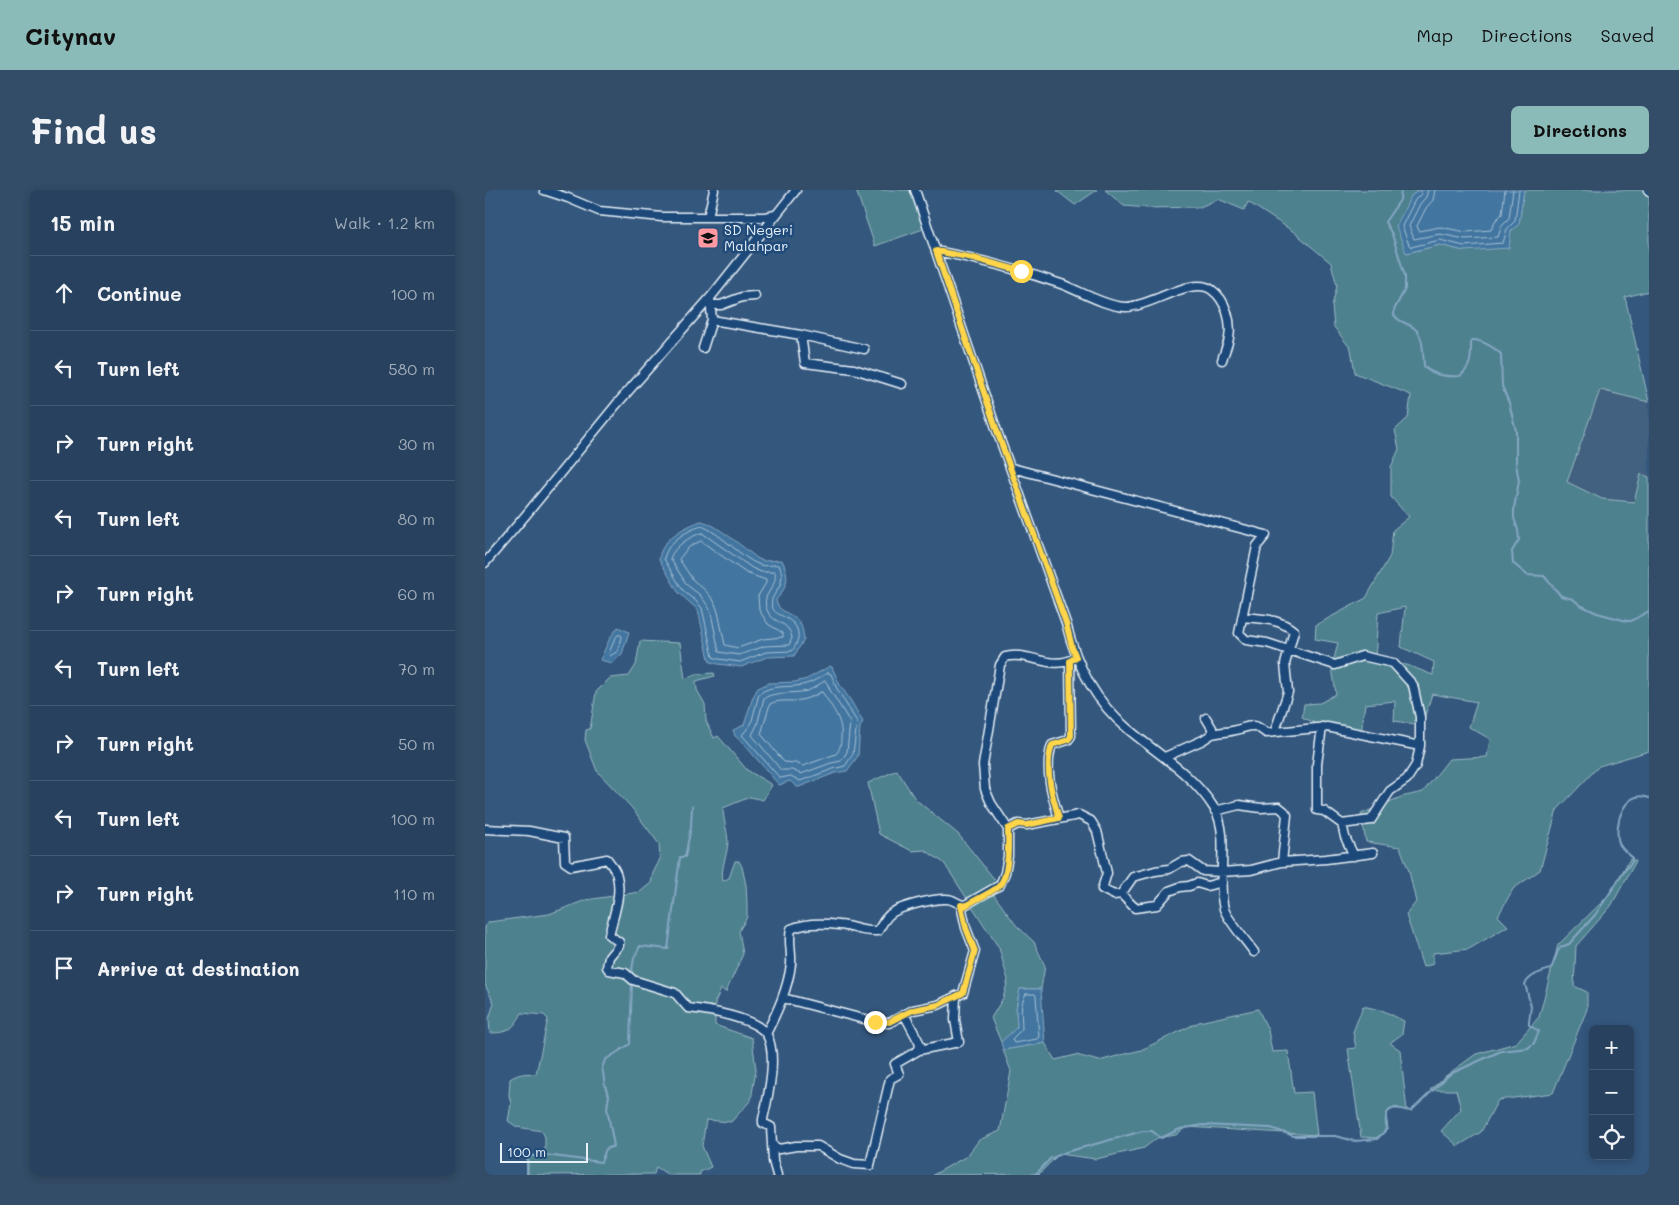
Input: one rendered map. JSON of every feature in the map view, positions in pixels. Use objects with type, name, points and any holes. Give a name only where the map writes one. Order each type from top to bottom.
[{"type":"street","points":[[544,190],[599,211],[662,217],[765,217],[775,215]]},
{"type":"street","points":[[708,217],[714,190]]},
{"type":"street","points":[[485,563],[679,331],[710,302],[796,190]]},
{"type":"street","points":[[915,190],[998,434],[1012,468],[1066,623],[1072,647],[1071,736],[1068,740],[1052,745],[1050,751],[1049,773],[1052,796],[1059,818]]},
{"type":"street","points":[[936,251],[973,258],[1021,271],[1125,307],[1139,305],[1190,288],[1208,288],[1221,298],[1228,317],[1229,337],[1222,360]]},
{"type":"street","points":[[710,302],[721,305],[742,297],[755,296]]},
{"type":"street","points":[[703,348],[712,320],[710,302]]},
{"type":"street","points":[[712,320],[801,335],[864,349]]},
{"type":"street","points":[[801,335],[805,362],[854,369],[903,384]]},
{"type":"street","points":[[1012,468],[1266,534],[1257,546],[1239,633],[1246,640],[1267,643],[1335,665],[1362,656],[1393,663],[1413,685],[1420,717],[1420,746],[1416,765],[1407,779],[1390,790],[1371,820],[1342,824],[1323,811],[1317,810],[1317,764],[1322,727]]},
{"type":"street","points":[[1242,617],[1276,620],[1286,624],[1294,631],[1285,664],[1288,692],[1275,731]]},
{"type":"street","points":[[766,1034],[783,998],[791,963],[789,939],[791,929],[808,925],[840,924],[864,931],[877,931],[892,912],[901,908],[944,899],[950,899],[965,906],[1000,885],[1005,873],[1008,856],[1008,829],[991,803],[985,789],[983,765],[1000,665],[1005,657],[1014,655],[1057,664],[1073,659]]},
{"type":"street","points":[[1073,659],[1088,683],[1112,714],[1127,729],[1165,757],[1204,793],[1215,810],[1221,825],[1221,872],[1224,910],[1254,952]]},
{"type":"street","points":[[1206,718],[1212,728],[1212,734]]},
{"type":"street","points":[[1165,757],[1212,734],[1235,730],[1249,725],[1258,726],[1266,733],[1322,727],[1337,728],[1420,746]]},
{"type":"street","points":[[1215,810],[1239,805],[1261,808],[1279,807],[1287,815],[1282,862]]},
{"type":"street","points":[[1008,829],[1018,824],[1027,825],[1079,814],[1091,821],[1097,831],[1107,873],[1102,889],[1114,895],[1121,894],[1133,877],[1169,869],[1181,862],[1189,861],[1203,872],[1221,872],[1251,870],[1282,862],[1373,854]]},
{"type":"street","points":[[1342,824],[1353,856]]},
{"type":"street","points":[[485,829],[529,831],[564,838],[565,862],[571,866],[607,859],[614,868],[619,886],[609,935],[619,942],[619,945],[609,958],[607,967],[609,970],[625,973],[631,978],[675,993],[688,1008],[703,1009],[750,1021],[766,1034],[771,1050],[771,1083],[763,1123],[771,1127],[777,1175]]},
{"type":"street","points":[[1121,894],[1135,908],[1157,905],[1169,891],[1180,887],[1197,883],[1207,886],[1222,882]]},
{"type":"street","points":[[783,998],[875,1022],[889,1022],[913,1010],[938,1005],[963,993],[975,951],[966,928],[961,905]]},
{"type":"street","points":[[772,1145],[779,1150],[796,1146],[818,1146],[840,1159],[854,1164],[870,1165],[890,1079],[899,1074],[895,1064],[919,1050],[959,1042],[955,1020],[956,996]]},
{"type":"street","points":[[904,1014],[920,1044],[919,1050]]},
{"type":"shaded area","points":[[1600,390],[1649,402],[1649,477],[1641,474],[1634,502],[1602,499],[1567,482]]},
{"type":"green space","points":[[856,190],[913,190],[926,228],[875,246]]},
{"type":"green space","points":[[1058,190],[1097,190],[1075,205]]},
{"type":"green space","points":[[1105,190],[1419,190],[1411,196],[1407,253],[1440,245],[1464,251],[1511,231],[1519,224],[1524,190],[1649,190],[1649,291],[1625,297],[1649,402],[1600,390],[1567,482],[1602,499],[1634,502],[1641,474],[1649,477],[1649,751],[1599,766],[1557,810],[1540,870],[1513,889],[1498,916],[1508,926],[1469,949],[1433,953],[1433,964],[1423,967],[1406,915],[1416,902],[1409,871],[1400,847],[1366,842],[1361,814],[1401,797],[1423,792],[1449,759],[1487,757],[1490,739],[1469,727],[1477,702],[1432,694],[1422,725],[1394,721],[1395,701],[1365,704],[1361,734],[1332,731],[1302,717],[1304,704],[1320,703],[1336,694],[1332,667],[1338,643],[1315,639],[1316,625],[1366,598],[1390,556],[1393,530],[1409,517],[1391,497],[1391,467],[1399,449],[1395,430],[1408,418],[1411,395],[1355,373],[1351,349],[1334,327],[1332,306],[1337,286],[1331,263],[1294,232],[1248,202],[1244,210],[1218,199],[1200,207],[1148,208],[1124,206]],"holes":[[[1405,607],[1401,647],[1434,662],[1433,675],[1407,665],[1375,662],[1378,613]]]},
{"type":"green space","points":[[640,641],[680,643],[685,679],[696,674],[714,673],[715,676],[696,681],[697,690],[705,704],[706,721],[714,738],[718,736],[747,770],[772,785],[763,800],[750,797],[723,808],[728,841],[722,876],[723,881],[729,878],[735,861],[739,861],[746,885],[747,917],[739,931],[743,954],[726,992],[721,989],[715,1002],[715,1025],[752,1038],[756,1070],[751,1100],[731,1122],[706,1120],[702,1146],[711,1167],[700,1172],[700,1175],[669,1175],[656,1167],[654,1174],[528,1175],[528,1157],[545,1155],[545,1137],[542,1131],[517,1127],[508,1121],[511,1104],[509,1095],[510,1079],[523,1074],[536,1074],[548,1019],[544,1015],[522,1013],[510,1029],[490,1033],[489,1019],[494,1003],[485,985],[485,927],[489,922],[549,914],[586,900],[640,892],[651,883],[653,873],[660,859],[659,844],[632,808],[597,771],[585,740],[586,730],[590,729],[596,692],[610,678],[629,676],[636,665]]},
{"type":"green space","points":[[897,770],[915,799],[958,834],[999,885],[991,891],[1016,925],[1034,942],[1045,966],[1041,989],[1020,989],[1016,1009],[1017,1028],[1001,1042],[991,1018],[1003,998],[1008,980],[999,948],[944,863],[925,850],[912,851],[879,834],[868,783]]},
{"type":"green space","points":[[1630,859],[1636,861],[1611,906],[1576,946],[1574,986],[1587,992],[1587,1009],[1553,1093],[1498,1100],[1481,1132],[1458,1146],[1441,1131],[1461,1109],[1456,1090],[1430,1090],[1476,1054],[1516,1043],[1539,1017],[1558,945],[1608,896]]},
{"type":"green space","points":[[1363,1006],[1384,1011],[1404,1021],[1402,1034],[1390,1043],[1400,1050],[1407,1111],[1395,1107],[1386,1114],[1388,1129],[1376,1138],[1361,1137],[1348,1049],[1356,1048],[1353,1032]]},
{"type":"green space","points":[[1258,1009],[1268,1030],[1272,1052],[1288,1051],[1294,1093],[1312,1092],[1317,1135],[1186,1127],[1176,1135],[1157,1138],[1144,1148],[1096,1159],[1059,1154],[1039,1174],[933,1175],[967,1156],[979,1140],[1000,1131],[1011,1071],[1003,1050],[1045,1043],[1055,1060],[1076,1055],[1099,1061],[1141,1050],[1199,1022]]},
{"type":"water","points":[[1419,190],[1524,190],[1519,224],[1511,231],[1509,248],[1464,251],[1440,245],[1406,253],[1396,226],[1411,196]]},
{"type":"water","points":[[701,521],[714,526],[763,561],[782,560],[787,581],[776,600],[777,604],[779,608],[800,623],[803,630],[804,640],[794,656],[767,657],[741,667],[711,662],[698,610],[678,592],[659,559],[664,545],[674,535]]},
{"type":"water","points":[[618,627],[629,632],[622,654],[612,663],[600,660],[610,638]]},
{"type":"water","points":[[830,666],[863,722],[860,727],[858,756],[847,771],[835,773],[799,787],[790,781],[779,785],[735,736],[733,730],[744,725],[758,688],[769,683],[795,682],[807,679]]},
{"type":"water","points":[[1020,989],[1041,989],[1045,1043],[1003,1050],[1001,1042],[1017,1027],[1016,1009]]},
{"type":"waterway","points":[[1401,190],[1400,200],[1385,222],[1392,234],[1405,276],[1405,289],[1394,310],[1394,315],[1398,320],[1411,326],[1420,335],[1424,366],[1432,372],[1441,375],[1460,376],[1469,365],[1471,342],[1474,340],[1489,345],[1501,354],[1502,386],[1509,403],[1516,431],[1516,464],[1519,481],[1514,508],[1514,518],[1519,540],[1512,551],[1513,563],[1527,575],[1544,576],[1561,596],[1573,599],[1580,605],[1597,613],[1631,621],[1649,611]]},
{"type":"waterway","points":[[1020,1175],[1033,1175],[1050,1159],[1066,1152],[1143,1131],[1152,1131],[1161,1138],[1180,1129],[1203,1125],[1271,1128],[1294,1136],[1335,1136],[1355,1141],[1377,1139],[1385,1131],[1389,1110],[1411,1111],[1450,1074],[1501,1051],[1528,1048],[1534,1043],[1539,1031],[1529,1025],[1531,1006],[1525,984],[1533,976],[1551,969],[1561,947],[1569,944],[1595,915],[1632,862],[1632,857],[1619,843],[1618,827],[1620,818],[1627,803],[1633,798],[1641,796],[1649,798]]},
{"type":"waterway","points":[[631,976],[634,958],[640,946],[668,949],[680,857],[685,857],[691,827],[692,806]]},
{"type":"waterway","points":[[527,1175],[527,1158],[530,1156],[545,1155],[601,1162],[606,1149],[614,1146],[607,1108],[609,1095],[605,1086],[602,1068],[605,1060],[630,1044],[632,981]]},
{"type":"place","name":"SD Negeri Malahpar","points":[[708,238]]},
{"type":"route","points":[[875,1022],[889,1022],[913,1010],[938,1005],[963,993],[975,951],[966,928],[961,905],[965,906],[1000,885],[1005,873],[1008,856],[1008,829],[1018,824],[1027,825],[1059,818],[1052,796],[1049,773],[1050,751],[1052,745],[1068,740],[1071,736],[1070,661],[1076,657],[1066,623],[1012,468],[998,434],[936,251],[973,258],[1021,271]]}]
